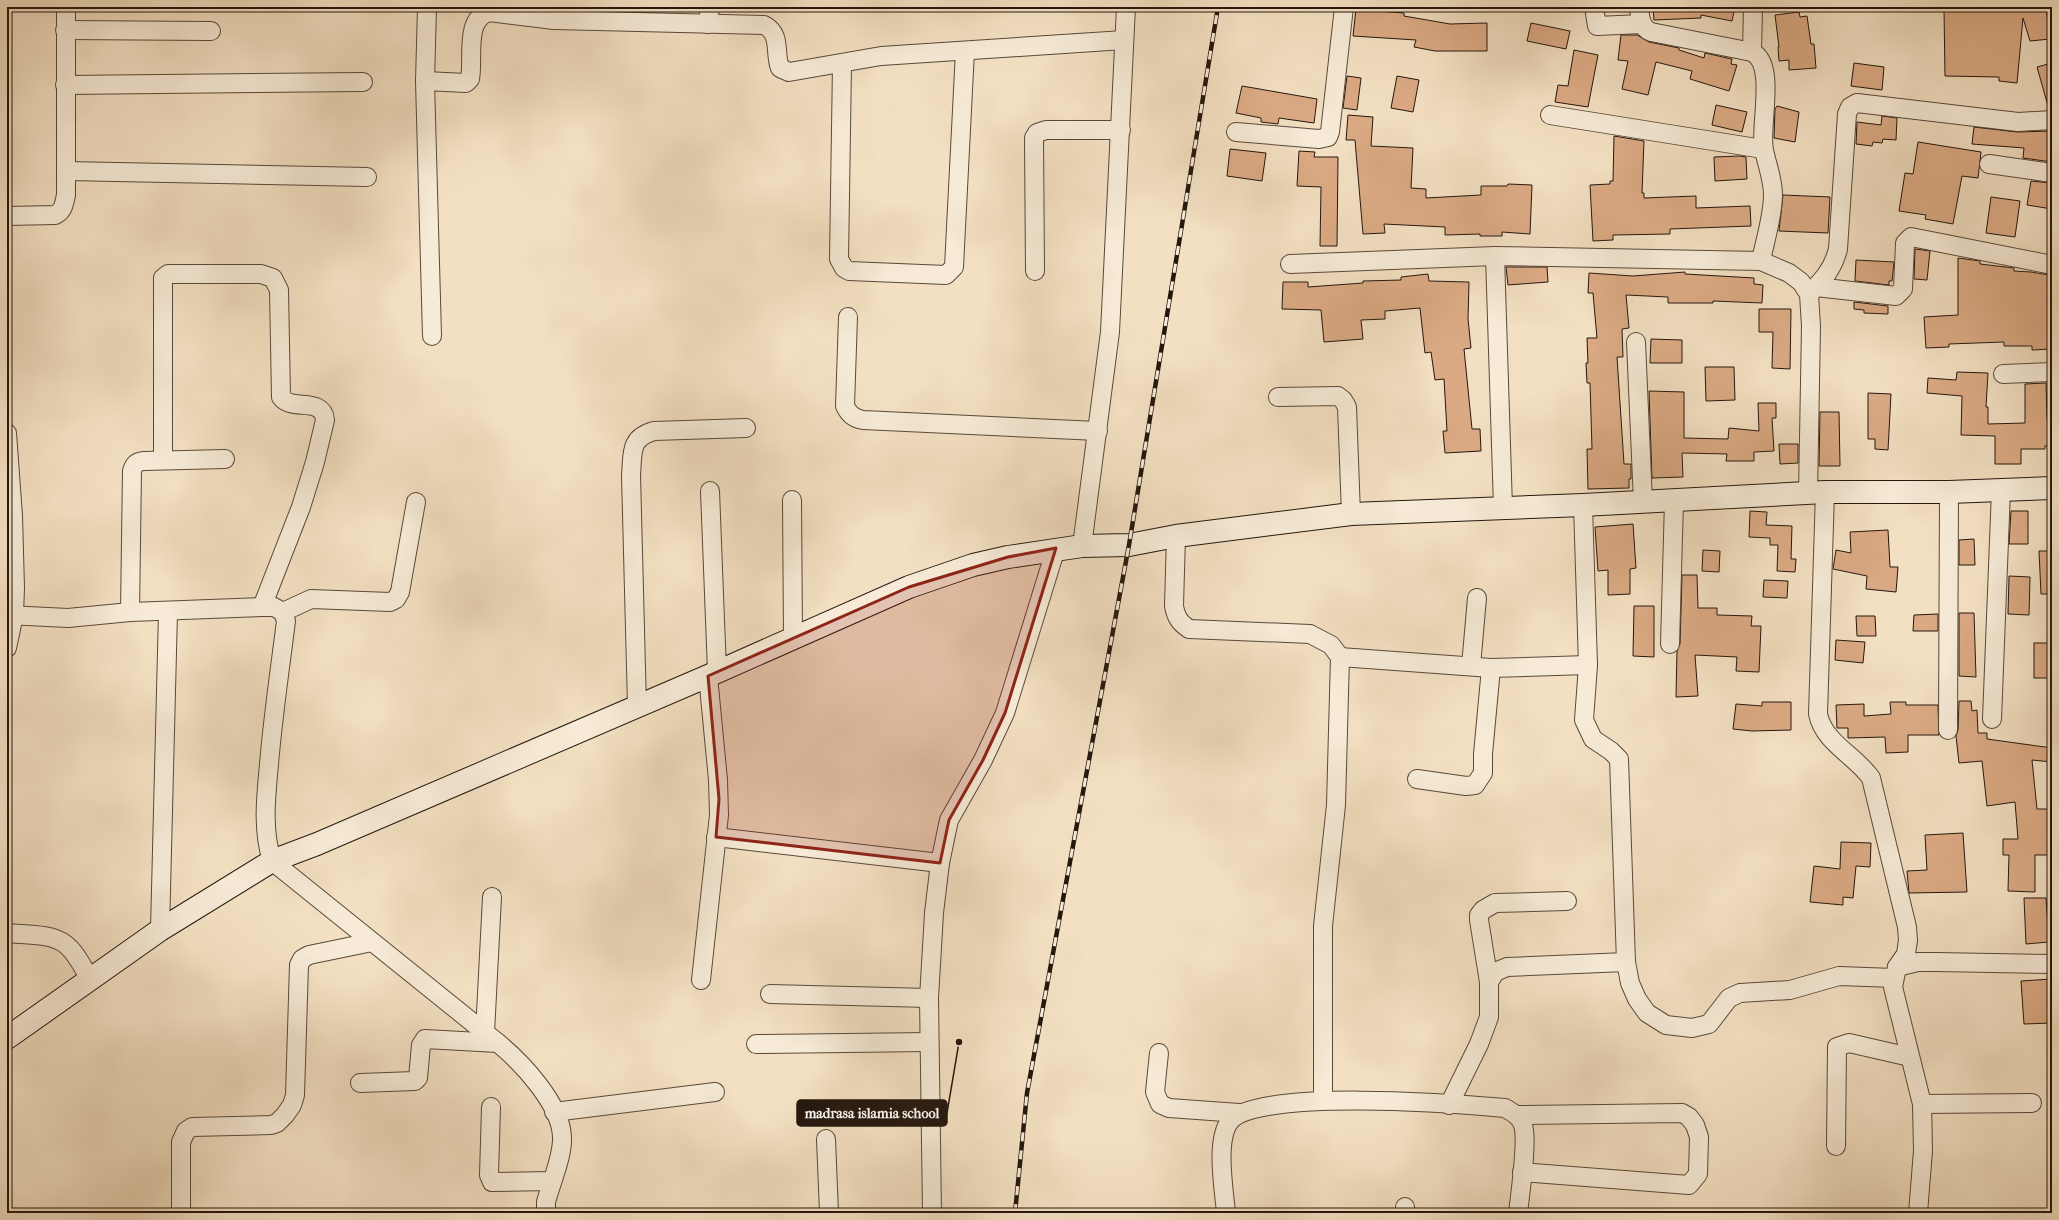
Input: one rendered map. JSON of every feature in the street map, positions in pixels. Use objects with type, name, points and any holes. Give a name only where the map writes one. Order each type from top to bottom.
[{"type":"main road","points":[[7,1038],[160,930],[272,861],[637,706],[909,587],[973,565],[1056,548],[1129,545],[1176,536],[1351,514],[1674,501],[1817,493],[1949,492],[2052,488]]},
{"type":"street","points":[[7,216],[49,216],[60,213],[64,207],[66,195],[66,7]]},
{"type":"street","points":[[427,7],[425,81],[432,336]]},
{"type":"street","points":[[1082,546],[1110,332],[1126,7]]},
{"type":"street","points":[[1236,132],[1319,140],[1328,137],[1330,132],[1344,7]]},
{"type":"street","points":[[1594,7],[1597,26],[1640,15],[1646,30],[1651,32],[1757,54],[1765,70],[1763,149],[1772,182],[1773,196],[1761,261]]},
{"type":"street","points":[[1752,52],[1753,7]]},
{"type":"street","points":[[425,81],[466,84],[470,79],[473,26],[482,14],[489,12],[709,16],[764,25],[770,28],[776,36],[778,63],[784,72],[842,64],[881,56],[1124,40]]},
{"type":"street","points":[[65,30],[211,31]]},
{"type":"street","points":[[842,64],[840,264],[849,271],[946,275],[954,267],[965,51]]},
{"type":"street","points":[[65,85],[364,82]]},
{"type":"street","points":[[1918,1213],[1923,1151],[1922,1104],[1895,997],[1896,973],[1906,954],[1908,940],[1907,927],[1871,778],[1866,770],[1830,738],[1824,730],[1818,714],[1817,493],[1811,326],[1812,290],[1828,274],[1834,263],[1838,249],[1846,114],[1853,104],[1857,103],[2018,122],[2052,120]]},
{"type":"street","points":[[1550,115],[1763,149]]},
{"type":"street","points":[[1035,271],[1034,138],[1037,133],[1046,130],[1121,130]]},
{"type":"street","points":[[1989,164],[2052,173]]},
{"type":"street","points":[[66,171],[367,177]]},
{"type":"street","points":[[1290,264],[1494,256],[1761,261],[1789,273],[1812,290],[1896,296],[1903,289],[1905,243],[1911,237],[2052,264]]},
{"type":"street","points":[[1494,256],[1503,508]]},
{"type":"street","points":[[163,460],[163,278],[168,274],[261,274],[273,278],[279,290],[281,397],[287,403],[319,408],[324,414],[325,420],[315,462],[301,507],[262,607]]},
{"type":"street","points":[[848,317],[845,406],[848,413],[855,418],[1098,431]]},
{"type":"street","points":[[1636,342],[1643,502]]},
{"type":"street","points":[[2003,374],[2052,372]]},
{"type":"street","points":[[1278,397],[1338,396],[1343,400],[1347,407],[1351,514]]},
{"type":"street","points":[[637,706],[631,475],[633,447],[643,434],[654,432],[746,428]]},
{"type":"street","points":[[7,433],[13,516],[10,615],[7,648]]},
{"type":"street","points":[[130,612],[132,471],[137,462],[225,459]]},
{"type":"street","points":[[701,980],[712,887],[719,799],[712,673],[710,490]]},
{"type":"street","points":[[1992,719],[2001,490]]},
{"type":"street","points":[[1948,730],[1949,492]]},
{"type":"street","points":[[792,500],[793,637]]},
{"type":"street","points":[[1670,644],[1674,501]]},
{"type":"street","points":[[283,612],[311,599],[390,602],[396,599],[400,592],[416,502]]},
{"type":"street","points":[[1583,505],[1588,665],[1584,711],[1587,728],[1593,739],[1616,755],[1620,764],[1626,962],[1630,983],[1637,1000],[1647,1013],[1666,1025],[1692,1028],[1709,1024],[1729,998],[1740,993],[1790,990],[1839,976],[1896,973],[1918,962],[2052,964]]},
{"type":"street","points":[[1176,536],[1174,606],[1175,616],[1180,623],[1189,629],[1310,634],[1331,646],[1340,657],[1336,805],[1323,926],[1323,1100]]},
{"type":"street","points":[[932,1213],[929,998],[934,913],[940,864],[949,820],[983,760],[1005,713],[1056,548]]},
{"type":"street","points":[[1471,666],[1476,598]]},
{"type":"street","points":[[10,615],[68,618],[130,612],[168,612],[262,607],[274,607],[283,612],[286,621],[272,728],[265,819],[266,844],[272,861],[491,1038],[527,1072],[554,1112],[560,1127],[562,1143],[546,1202],[546,1213]]},
{"type":"street","points":[[160,930],[168,612]]},
{"type":"street","points":[[1340,657],[1491,668],[1588,665]]},
{"type":"street","points":[[1417,779],[1466,786],[1475,785],[1480,779],[1483,773],[1483,754],[1491,668]]},
{"type":"street","points":[[716,837],[940,864]]},
{"type":"street","points":[[491,1038],[492,897]]},
{"type":"street","points":[[1449,1105],[1479,1044],[1489,1017],[1489,982],[1479,920],[1480,915],[1483,910],[1495,903],[1567,901]]},
{"type":"street","points":[[7,933],[48,937],[58,940],[72,951],[90,980]]},
{"type":"street","points":[[181,1213],[181,1142],[186,1131],[192,1127],[271,1125],[277,1123],[292,1105],[296,1082],[299,965],[302,959],[309,955],[372,942]]},
{"type":"street","points":[[1489,982],[1495,972],[1507,967],[1626,962]]},
{"type":"street","points":[[770,994],[929,998]]},
{"type":"street","points":[[360,1083],[415,1081],[418,1078],[421,1045],[425,1039],[491,1038]]},
{"type":"street","points":[[756,1044],[929,1042]]},
{"type":"street","points":[[1836,1146],[1837,1047],[1849,1043],[1910,1057]]},
{"type":"street","points":[[1158,1053],[1155,1092],[1160,1104],[1169,1108],[1239,1113],[1283,1104],[1323,1100],[1505,1108],[1517,1115],[1523,1125],[1524,1140],[1518,1213]]},
{"type":"street","points":[[554,1112],[715,1092]]},
{"type":"street","points":[[1922,1104],[2032,1103]]},
{"type":"street","points":[[491,1107],[489,1175],[492,1182],[552,1181]]},
{"type":"street","points":[[1226,1213],[1222,1143],[1224,1131],[1230,1120],[1239,1113]]},
{"type":"street","points":[[1517,1115],[1682,1113],[1689,1117],[1695,1125],[1699,1137],[1698,1174],[1689,1185],[1522,1172]]},
{"type":"street","points":[[826,1139],[829,1213]]},
{"type":"highlighted area","points":[[1056,548],[1005,713],[983,760],[949,820],[940,863],[716,837],[719,799],[708,676],[909,587],[1008,557]]},
{"type":"building","points":[[1653,7],[1735,7],[1732,21],[1701,15],[1701,18],[1654,20]]},
{"type":"building","points":[[1981,7],[2046,7],[2050,39],[2030,41],[2023,18],[2017,83],[1999,81],[1999,77],[1945,76],[1944,10],[1981,10]]},
{"type":"building","points":[[1356,9],[1404,13],[1404,16],[1450,24],[1487,23],[1487,51],[1435,51],[1414,47],[1416,40],[1353,36]]},
{"type":"building","points":[[1799,12],[1800,17],[1807,16],[1811,44],[1814,44],[1816,68],[1789,70],[1789,60],[1779,61],[1779,47],[1775,15]]},
{"type":"building","points":[[1531,23],[1570,31],[1566,49],[1527,41]]},
{"type":"building","points":[[1621,35],[1637,35],[1649,42],[1679,48],[1679,50],[1704,58],[1705,53],[1732,59],[1731,64],[1737,65],[1729,91],[1690,79],[1692,71],[1656,62],[1648,95],[1622,89],[1628,61],[1618,60]]},
{"type":"building","points":[[1574,50],[1598,55],[1588,107],[1555,102],[1558,85],[1568,86]]},
{"type":"building","points":[[1854,63],[1884,67],[1882,90],[1851,86]]},
{"type":"building","points":[[2052,63],[2052,106],[2048,106],[2037,67]]},
{"type":"building","points":[[1347,76],[1361,78],[1357,110],[1343,108]]},
{"type":"building","points":[[1397,76],[1419,80],[1413,112],[1391,108]]},
{"type":"building","points":[[1242,86],[1317,99],[1314,123],[1279,118],[1278,124],[1261,122],[1261,118],[1236,113]]},
{"type":"building","points":[[1716,105],[1747,112],[1742,132],[1712,125]]},
{"type":"building","points":[[1777,106],[1799,112],[1795,142],[1774,138],[1775,109]]},
{"type":"building","points":[[1348,115],[1373,117],[1371,146],[1413,148],[1411,188],[1426,189],[1426,198],[1481,195],[1481,186],[1507,186],[1508,184],[1532,185],[1530,234],[1502,232],[1502,236],[1480,236],[1480,234],[1445,235],[1445,227],[1384,224],[1385,233],[1363,234],[1355,140],[1346,140]]},
{"type":"building","points":[[1882,116],[1897,118],[1896,140],[1883,139],[1882,143],[1873,142],[1872,146],[1856,144],[1857,122],[1881,125]]},
{"type":"building","points":[[1974,127],[2017,132],[2052,131],[2052,162],[2023,158],[2024,148],[1972,144]]},
{"type":"building","points":[[1614,136],[1644,141],[1642,193],[1644,193],[1644,198],[1696,196],[1696,208],[1750,206],[1751,226],[1670,229],[1670,234],[1613,235],[1613,240],[1593,241],[1590,185],[1610,184],[1610,181],[1613,181]]},
{"type":"building","points":[[1918,142],[1981,152],[1978,178],[1962,176],[1953,224],[1925,219],[1926,215],[1899,211],[1905,173],[1913,174]]},
{"type":"building","points":[[1230,149],[1266,153],[1262,181],[1227,176]]},
{"type":"building","points":[[1299,151],[1315,152],[1314,157],[1338,157],[1337,246],[1320,246],[1321,187],[1297,186]]},
{"type":"building","points":[[1714,157],[1746,157],[1747,179],[1715,181]]},
{"type":"building","points":[[2031,181],[2052,183],[2052,209],[2027,205]]},
{"type":"building","points":[[1783,195],[1830,197],[1828,233],[1779,231]]},
{"type":"building","points":[[1991,197],[2020,201],[2015,237],[1986,233]]},
{"type":"building","points":[[1915,249],[1930,251],[1927,280],[1914,279]]},
{"type":"building","points":[[1958,258],[1980,261],[1980,264],[2014,268],[2014,271],[2049,275],[2049,282],[2052,282],[2052,349],[2032,350],[2032,346],[2004,346],[2004,342],[1949,344],[1949,347],[1926,348],[1924,317],[1958,315]]},
{"type":"building","points":[[1856,260],[1894,262],[1892,281],[1889,281],[1889,285],[1855,281]]},
{"type":"building","points":[[1506,267],[1547,267],[1548,282],[1508,285]]},
{"type":"building","points":[[1685,272],[1685,274],[1754,278],[1754,284],[1763,285],[1762,303],[1713,301],[1713,303],[1668,303],[1668,297],[1626,295],[1629,328],[1622,329],[1623,357],[1617,357],[1624,464],[1631,464],[1631,479],[1629,479],[1629,488],[1588,489],[1587,449],[1592,449],[1590,383],[1587,383],[1586,363],[1588,363],[1587,338],[1597,338],[1593,293],[1588,293],[1589,273],[1633,276]]},
{"type":"building","points":[[1428,274],[1429,281],[1469,282],[1468,319],[1471,348],[1464,349],[1472,429],[1480,429],[1481,451],[1445,453],[1443,431],[1447,431],[1444,379],[1435,380],[1431,352],[1425,353],[1420,308],[1385,311],[1385,319],[1361,320],[1363,339],[1324,342],[1321,310],[1282,309],[1283,282],[1308,282],[1308,287],[1363,283],[1363,281],[1401,280],[1401,277]]},
{"type":"building","points":[[1854,302],[1888,306],[1888,314],[1864,313],[1864,310],[1854,309]]},
{"type":"building","points":[[1759,309],[1791,309],[1790,369],[1772,368],[1773,332],[1759,332]]},
{"type":"building","points":[[1651,339],[1682,340],[1682,363],[1650,363]]},
{"type":"building","points":[[1705,367],[1734,367],[1735,400],[1706,401]]},
{"type":"building","points":[[1957,372],[1988,373],[1986,407],[1988,407],[1988,424],[2025,423],[2025,384],[2046,383],[2047,419],[2052,419],[2052,446],[2045,446],[2045,449],[2021,449],[2021,464],[1995,464],[1995,436],[1961,435],[1962,396],[1927,393],[1928,378],[1956,380]]},
{"type":"building","points":[[1649,391],[1684,392],[1684,438],[1728,439],[1729,428],[1759,431],[1758,403],[1776,403],[1776,418],[1772,418],[1774,451],[1754,452],[1754,461],[1726,461],[1727,454],[1682,453],[1683,477],[1652,478]]},
{"type":"building","points":[[1868,393],[1891,394],[1888,450],[1875,449],[1875,439],[1868,439]]},
{"type":"building","points":[[1820,412],[1839,412],[1840,466],[1819,466]]},
{"type":"building","points":[[1779,444],[1798,444],[1798,463],[1780,464]]},
{"type":"building","points":[[1750,511],[1767,512],[1766,525],[1792,526],[1791,559],[1796,559],[1795,572],[1777,571],[1778,545],[1770,545],[1770,538],[1749,537]]},
{"type":"building","points":[[2011,511],[2028,511],[2028,544],[2009,544]]},
{"type":"building","points":[[1633,524],[1636,568],[1630,569],[1630,594],[1608,595],[1608,570],[1598,571],[1595,527]]},
{"type":"building","points":[[1888,530],[1890,567],[1898,567],[1896,592],[1866,589],[1867,576],[1833,569],[1836,550],[1851,553],[1850,532]]},
{"type":"building","points":[[1974,539],[1975,565],[1959,565],[1959,540]]},
{"type":"building","points":[[1703,550],[1720,551],[1719,572],[1702,571]]},
{"type":"building","points":[[2039,551],[2052,551],[2052,594],[2041,594]]},
{"type":"building","points":[[1682,575],[1697,575],[1698,608],[1717,608],[1717,615],[1752,616],[1751,626],[1761,626],[1759,672],[1736,671],[1737,657],[1695,655],[1698,696],[1676,697],[1677,651],[1680,644]]},
{"type":"building","points":[[2009,576],[2030,577],[2029,615],[2008,614]]},
{"type":"building","points":[[1764,580],[1788,581],[1787,598],[1763,597]]},
{"type":"building","points":[[1634,606],[1654,606],[1654,657],[1633,656]]},
{"type":"building","points":[[1959,613],[1974,613],[1976,677],[1959,676]]},
{"type":"building","points":[[1938,614],[1938,631],[1913,631],[1914,615]]},
{"type":"building","points":[[1856,616],[1875,616],[1876,636],[1857,636]]},
{"type":"building","points":[[1836,640],[1865,642],[1863,663],[1835,660]]},
{"type":"building","points":[[2034,643],[2052,643],[2052,678],[2034,678]]},
{"type":"building","points":[[1959,701],[1971,701],[1972,711],[1977,710],[1978,733],[1987,733],[1987,739],[2052,748],[2052,762],[2032,760],[2037,809],[2052,809],[2052,855],[2035,855],[2035,892],[2008,891],[2009,855],[2003,855],[2003,839],[2018,839],[2015,802],[1987,806],[1982,761],[1959,763],[1956,736],[1958,730]]},
{"type":"building","points":[[1762,702],[1791,702],[1791,730],[1752,731],[1733,729],[1736,704],[1762,706]]},
{"type":"building","points":[[1890,702],[1906,702],[1906,705],[1938,705],[1939,735],[1908,735],[1908,752],[1886,753],[1885,737],[1848,738],[1848,728],[1837,728],[1836,705],[1864,704],[1864,716],[1891,714]]},
{"type":"building","points":[[1963,833],[1967,892],[1909,893],[1907,871],[1927,870],[1925,835]]},
{"type":"building","points":[[1841,842],[1871,843],[1870,867],[1856,866],[1853,898],[1843,897],[1843,905],[1810,902],[1814,866],[1840,869]]},
{"type":"building","points":[[2024,898],[2046,898],[2049,942],[2026,944]]},
{"type":"building","points":[[2052,979],[2052,1023],[2024,1024],[2021,981]]},
{"type":"railway","points":[[1015,1213],[1027,1093],[1129,545],[1218,7]]},
{"type":"place","name":"madrasa islamia school","points":[[959,1042]]}]
